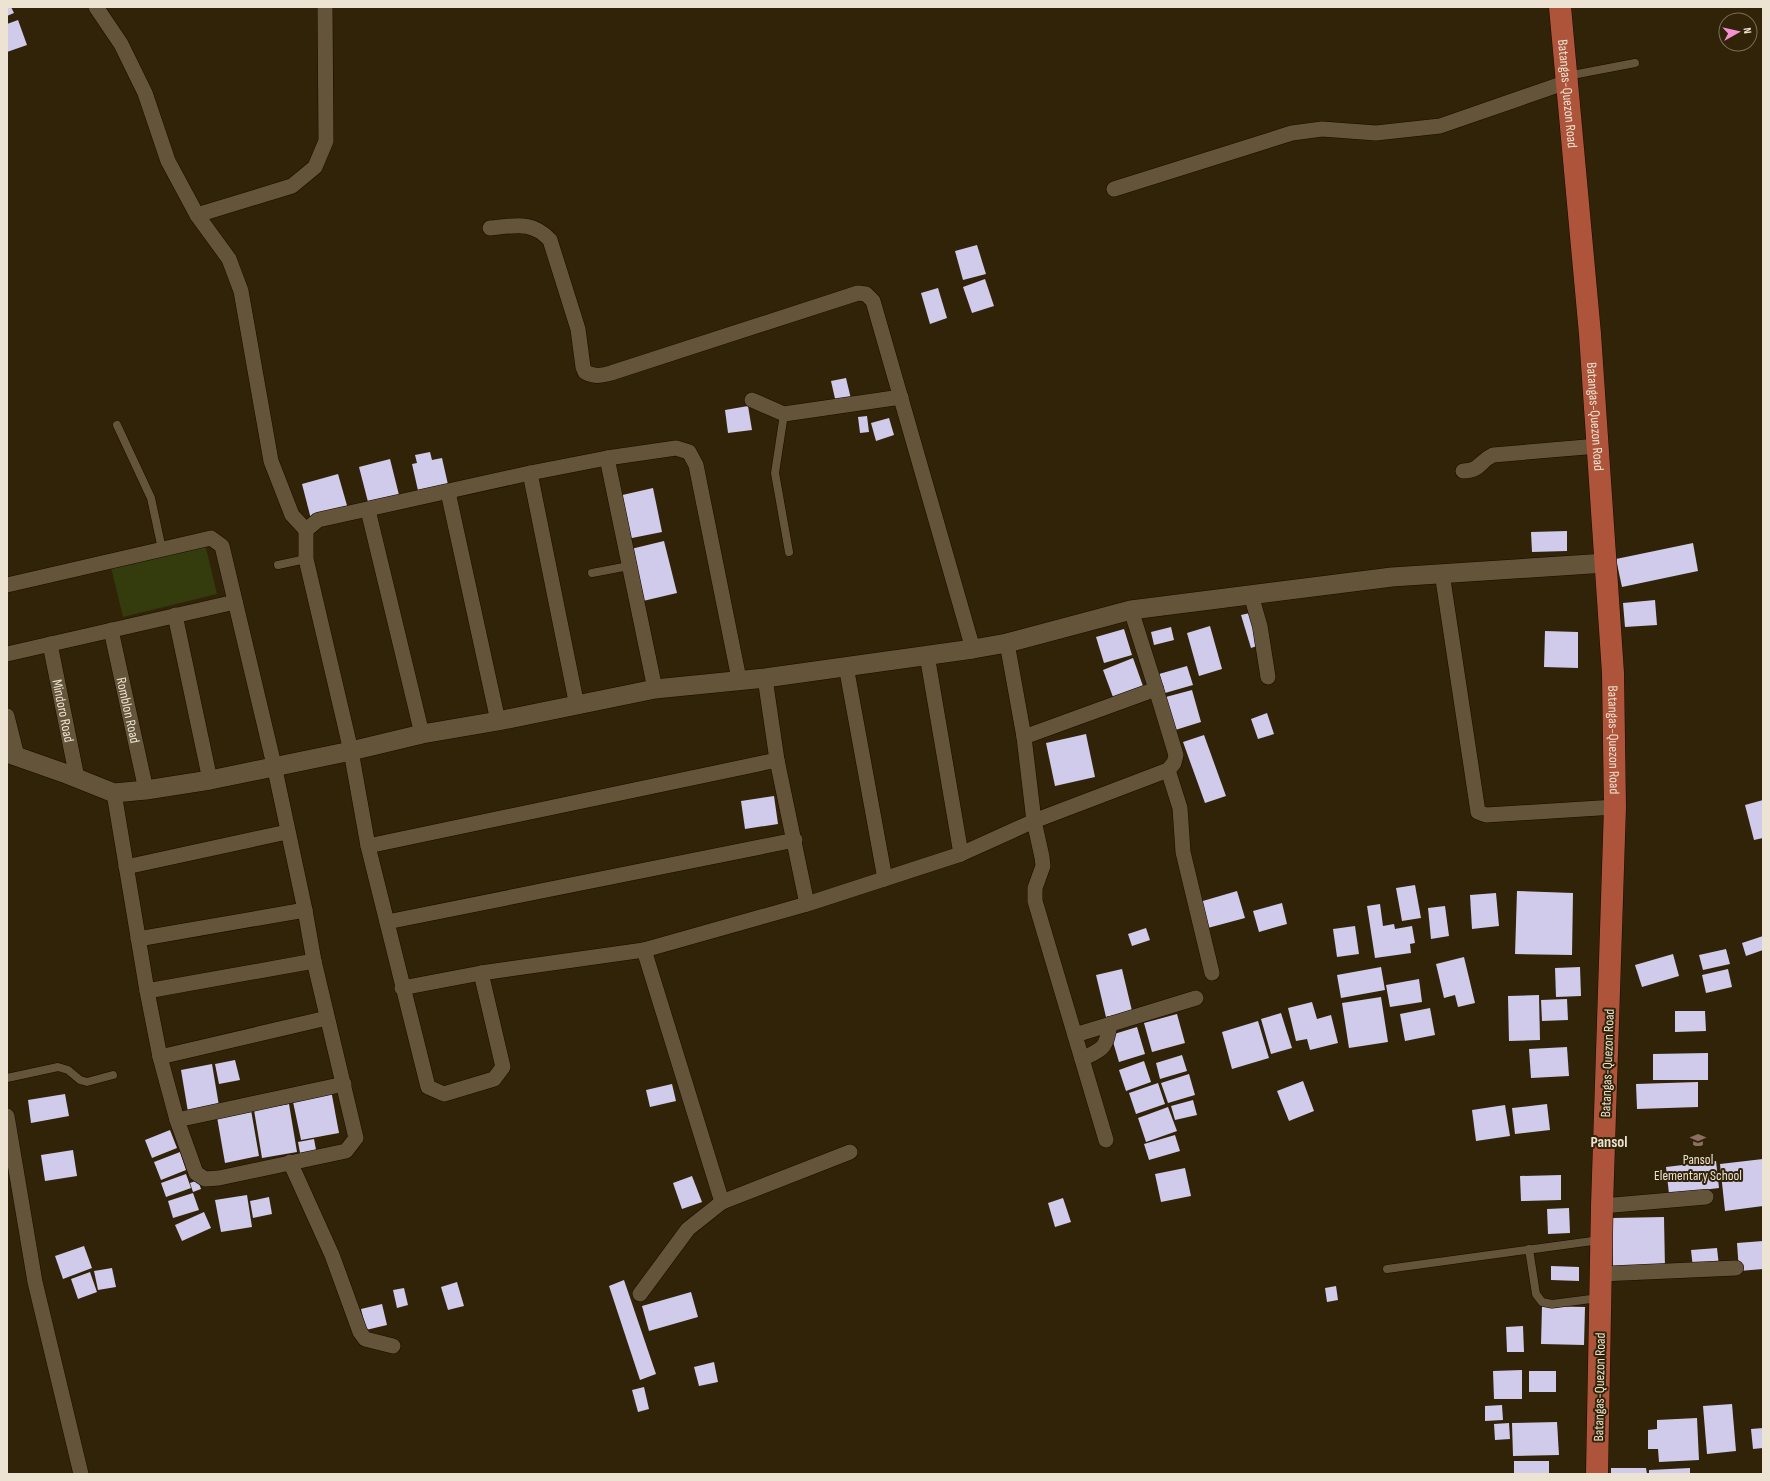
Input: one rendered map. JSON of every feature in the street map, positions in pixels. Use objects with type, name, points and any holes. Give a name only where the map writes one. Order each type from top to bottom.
[{"type":"main road","name":"Batangas-Quezon Road","points":[[1560,7],[1590,334],[1613,673],[1615,807],[1601,1240],[1597,1474]]},
{"type":"street","points":[[96,7],[121,44],[141,86],[168,160],[197,215],[229,259],[241,291],[271,461],[292,515],[306,530],[306,559],[351,751],[368,846],[402,988],[428,1087],[444,1094],[494,1079],[502,1067],[481,973]]},
{"type":"street","points":[[197,215],[292,186],[315,167],[326,141],[324,7]]},
{"type":"street","points":[[1114,189],[1292,133],[1322,129],[1376,133],[1440,126],[1567,79]]},
{"type":"street","points":[[490,228],[524,225],[538,229],[550,240],[578,329],[582,350],[583,367],[585,372],[593,376],[611,373],[858,293],[866,294],[873,301],[973,649]]},
{"type":"street","points":[[752,400],[784,414],[901,398]]},
{"type":"street","points":[[1463,471],[1478,468],[1486,458],[1493,455],[1598,446]]},
{"type":"street","points":[[306,530],[318,520],[530,473],[607,458],[676,448],[689,452],[696,465],[739,680]]},
{"type":"street","points":[[607,458],[655,689]]},
{"type":"street","points":[[530,473],[577,706]]},
{"type":"street","points":[[448,492],[498,721]]},
{"type":"street","points":[[368,510],[422,734]]},
{"type":"street","points":[[7,585],[211,538],[222,546],[274,765],[287,832],[305,910],[314,960],[356,1138],[346,1150],[205,1179],[196,1173],[177,1120],[160,1057],[147,990],[114,793]]},
{"type":"street","points":[[7,716],[12,755],[114,793],[146,790],[210,780],[274,765],[351,751],[422,734],[577,706],[655,689],[765,678],[1007,643],[1131,610],[1392,577],[1606,563]]},
{"type":"street","points":[[1442,573],[1478,812],[1486,815],[1615,807]]},
{"type":"street","points":[[1251,595],[1260,626],[1268,677]]},
{"type":"street","points":[[7,654],[235,602]]},
{"type":"street","points":[[402,988],[481,973],[644,950],[807,904],[961,854],[1034,821],[1168,770],[1174,763],[1176,755],[1131,610]]},
{"type":"street","points":[[175,616],[210,780]]},
{"type":"street","name":"Romblon Road","points":[[111,630],[146,790]]},
{"type":"street","points":[[1007,643],[1024,737],[1034,821],[1043,866],[1035,888],[1035,901],[1106,1140]]},
{"type":"street","name":"Mindoro Road","points":[[50,644],[77,778]]},
{"type":"street","points":[[927,655],[961,854]]},
{"type":"street","points":[[846,666],[885,879]]},
{"type":"street","points":[[765,678],[777,760],[795,840],[807,904]]},
{"type":"street","points":[[1024,737],[1156,689]]},
{"type":"street","points":[[368,846],[777,760]]},
{"type":"street","points":[[1168,770],[1180,808],[1183,852],[1212,973]]},
{"type":"street","points":[[126,867],[287,832]]},
{"type":"street","points":[[386,922],[795,840]]},
{"type":"street","points":[[138,938],[305,910]]},
{"type":"street","points":[[644,950],[722,1202]]},
{"type":"street","points":[[147,990],[314,960]]},
{"type":"street","points":[[1075,1035],[1196,998]]},
{"type":"street","points":[[160,1057],[327,1018]]},
{"type":"street","points":[[1082,1059],[1104,1048],[1108,1039],[1110,1024]]},
{"type":"street","points":[[177,1120],[344,1084]]},
{"type":"street","points":[[7,1116],[35,1282],[81,1474]]},
{"type":"street","points":[[640,1294],[688,1229],[722,1202],[850,1152]]},
{"type":"street","points":[[290,1162],[332,1255],[360,1332],[366,1339],[393,1346]]},
{"type":"street","points":[[1602,1206],[1706,1197]]},
{"type":"street","points":[[1601,1274],[1736,1268]]},
{"type":"lane","points":[[1567,79],[1635,63]]},
{"type":"lane","points":[[784,414],[775,472],[789,552]]},
{"type":"lane","points":[[117,425],[151,498],[162,549]]},
{"type":"lane","points":[[278,565],[306,559]]},
{"type":"lane","points":[[592,573],[629,566]]},
{"type":"lane","points":[[7,1078],[58,1067],[68,1070],[80,1080],[87,1082],[113,1076]]},
{"type":"lane","points":[[1387,1269],[1601,1240]]},
{"type":"lane","points":[[1529,1249],[1536,1294],[1542,1302],[1552,1304],[1600,1297]]},
{"type":"green space","points":[[205,544],[217,594],[123,617],[111,567]]},
{"type":"building","points":[[7,7],[11,7],[14,13],[7,16]]},
{"type":"building","points":[[18,20],[27,45],[7,52],[7,24]]},
{"type":"building","points":[[977,245],[986,274],[963,280],[955,251]]},
{"type":"building","points":[[985,279],[994,306],[972,313],[963,287]]},
{"type":"building","points":[[938,288],[947,318],[930,324],[921,293]]},
{"type":"building","points":[[846,378],[851,399],[836,403],[831,381]]},
{"type":"building","points":[[748,406],[752,430],[728,433],[725,410]]},
{"type":"building","points":[[867,416],[869,432],[860,433],[858,417]]},
{"type":"building","points":[[889,418],[894,435],[876,441],[871,423]]},
{"type":"building","points":[[430,452],[432,460],[442,458],[449,489],[419,495],[412,464],[417,463],[415,455]]},
{"type":"building","points":[[390,459],[399,495],[368,502],[359,467]]},
{"type":"building","points":[[338,474],[348,509],[311,519],[302,484]]},
{"type":"building","points":[[653,488],[662,532],[627,539],[618,496]]},
{"type":"building","points":[[1567,531],[1567,551],[1532,552],[1531,532]]},
{"type":"building","points":[[664,541],[677,593],[643,601],[631,549]]},
{"type":"building","points":[[1693,543],[1698,571],[1622,587],[1616,559]]},
{"type":"building","points":[[1655,600],[1657,625],[1625,627],[1623,603]]},
{"type":"building","points":[[1250,613],[1260,645],[1251,648],[1241,615]]},
{"type":"building","points":[[1210,626],[1222,669],[1199,676],[1187,633]]},
{"type":"building","points":[[1171,627],[1174,640],[1154,645],[1151,632]]},
{"type":"building","points":[[1124,629],[1132,655],[1104,663],[1096,637]]},
{"type":"building","points":[[1545,631],[1578,632],[1578,668],[1544,667]]},
{"type":"building","points":[[1133,658],[1143,686],[1113,697],[1103,670]]},
{"type":"building","points":[[1187,666],[1193,685],[1165,693],[1159,674]]},
{"type":"building","points":[[1192,690],[1201,722],[1172,731],[1162,698]]},
{"type":"building","points":[[1267,713],[1274,734],[1258,739],[1251,719]]},
{"type":"building","points":[[1086,734],[1095,777],[1055,786],[1046,743]]},
{"type":"building","points":[[1204,735],[1226,796],[1205,803],[1183,742]]},
{"type":"building","points":[[774,796],[778,824],[745,829],[741,801]]},
{"type":"building","points":[[1763,800],[1763,838],[1754,840],[1745,805]]},
{"type":"building","points":[[1415,885],[1421,918],[1402,921],[1396,888]]},
{"type":"building","points":[[1237,891],[1245,918],[1204,929],[1196,903]]},
{"type":"building","points":[[1517,891],[1573,893],[1572,955],[1515,954]]},
{"type":"building","points":[[1496,893],[1499,926],[1472,929],[1470,895]]},
{"type":"building","points":[[1282,903],[1287,924],[1259,932],[1253,911]]},
{"type":"building","points":[[1380,904],[1383,926],[1394,924],[1395,929],[1412,926],[1415,943],[1410,944],[1411,953],[1375,958],[1367,906]]},
{"type":"building","points":[[1445,906],[1449,936],[1431,939],[1428,908]]},
{"type":"building","points":[[1355,926],[1359,954],[1337,957],[1333,929]]},
{"type":"building","points":[[1146,928],[1150,940],[1132,946],[1128,934]]},
{"type":"building","points":[[1763,936],[1763,950],[1746,956],[1742,943]]},
{"type":"building","points":[[1726,949],[1730,964],[1703,970],[1699,955]]},
{"type":"building","points":[[1673,954],[1679,976],[1642,987],[1635,965]]},
{"type":"building","points":[[1464,957],[1475,1003],[1458,1007],[1455,995],[1444,998],[1436,964]]},
{"type":"building","points":[[1381,967],[1385,990],[1341,998],[1337,975]]},
{"type":"building","points":[[1580,967],[1581,996],[1556,997],[1555,968]]},
{"type":"building","points":[[1122,969],[1132,1011],[1106,1017],[1096,975]]},
{"type":"building","points":[[1728,969],[1732,987],[1706,993],[1702,975]]},
{"type":"building","points":[[1419,979],[1422,1002],[1390,1007],[1386,985]]},
{"type":"building","points":[[1539,995],[1540,1040],[1509,1041],[1508,996]]},
{"type":"building","points":[[1381,997],[1388,1042],[1349,1048],[1342,1003]]},
{"type":"building","points":[[1567,999],[1568,1020],[1542,1021],[1541,1000]]},
{"type":"building","points":[[1312,1002],[1317,1019],[1331,1015],[1338,1043],[1310,1050],[1307,1039],[1296,1041],[1288,1008]]},
{"type":"building","points":[[1430,1008],[1435,1035],[1405,1041],[1400,1014]]},
{"type":"building","points":[[1675,1011],[1705,1011],[1706,1031],[1675,1032]]},
{"type":"building","points":[[1281,1013],[1292,1048],[1271,1054],[1261,1019]]},
{"type":"building","points":[[1177,1014],[1185,1043],[1152,1052],[1144,1023]]},
{"type":"building","points":[[1258,1021],[1269,1058],[1232,1069],[1222,1032]]},
{"type":"building","points":[[1137,1027],[1145,1054],[1119,1062],[1111,1035]]},
{"type":"building","points":[[1567,1047],[1569,1076],[1531,1078],[1529,1049]]},
{"type":"building","points":[[1708,1053],[1708,1080],[1653,1080],[1653,1054]]},
{"type":"building","points":[[1182,1055],[1187,1071],[1160,1079],[1156,1063]]},
{"type":"building","points":[[235,1060],[240,1080],[219,1084],[215,1064]]},
{"type":"building","points":[[1144,1061],[1151,1082],[1126,1091],[1119,1070]]},
{"type":"building","points":[[212,1064],[219,1106],[188,1112],[181,1070]]},
{"type":"building","points":[[1189,1074],[1195,1095],[1168,1103],[1161,1083]]},
{"type":"building","points":[[1303,1081],[1314,1111],[1289,1121],[1277,1091]]},
{"type":"building","points":[[1698,1082],[1698,1107],[1637,1109],[1636,1084]]},
{"type":"building","points":[[1158,1083],[1165,1104],[1136,1114],[1129,1093]]},
{"type":"building","points":[[672,1084],[676,1101],[650,1107],[646,1090]]},
{"type":"building","points":[[331,1090],[339,1133],[301,1140],[292,1097]]},
{"type":"building","points":[[65,1094],[69,1116],[31,1123],[28,1100]]},
{"type":"building","points":[[1193,1100],[1197,1115],[1175,1120],[1171,1106]]},
{"type":"building","points":[[289,1104],[297,1152],[262,1158],[254,1110]]},
{"type":"building","points":[[1547,1104],[1550,1130],[1515,1134],[1512,1108]]},
{"type":"building","points":[[1505,1105],[1510,1136],[1476,1141],[1472,1110]]},
{"type":"building","points":[[1168,1107],[1177,1131],[1146,1142],[1138,1118]]},
{"type":"building","points":[[251,1110],[259,1156],[225,1163],[217,1117]]},
{"type":"building","points":[[170,1130],[177,1148],[152,1158],[145,1140]]},
{"type":"building","points":[[1175,1135],[1180,1151],[1149,1160],[1144,1144]]},
{"type":"building","points":[[314,1139],[317,1155],[301,1158],[298,1142]]},
{"type":"building","points":[[73,1150],[77,1176],[45,1181],[41,1155]]},
{"type":"building","points":[[180,1152],[186,1170],[161,1180],[154,1162]]},
{"type":"building","points":[[1763,1159],[1763,1206],[1725,1211],[1720,1164]]},
{"type":"building","points":[[1716,1161],[1719,1188],[1669,1194],[1666,1167]]},
{"type":"building","points":[[1185,1168],[1191,1196],[1161,1202],[1155,1174]]},
{"type":"building","points":[[186,1174],[191,1188],[166,1197],[161,1183]]},
{"type":"building","points":[[1561,1175],[1561,1200],[1521,1201],[1520,1176]]},
{"type":"building","points":[[692,1176],[702,1202],[682,1209],[673,1183]]},
{"type":"building","points":[[198,1180],[201,1189],[193,1192],[190,1183]]},
{"type":"building","points":[[193,1193],[199,1210],[173,1218],[168,1201]]},
{"type":"building","points":[[247,1195],[252,1227],[221,1232],[215,1200]]},
{"type":"building","points":[[269,1197],[272,1214],[253,1218],[250,1201]]},
{"type":"building","points":[[1063,1198],[1071,1222],[1055,1227],[1048,1203]]},
{"type":"building","points":[[1569,1208],[1570,1233],[1548,1234],[1547,1209]]},
{"type":"building","points":[[204,1212],[211,1228],[182,1241],[175,1225]]},
{"type":"building","points":[[1664,1217],[1665,1269],[1613,1270],[1612,1218]]},
{"type":"building","points":[[1763,1241],[1763,1269],[1739,1271],[1737,1243]]},
{"type":"building","points":[[84,1246],[92,1268],[63,1279],[55,1256]]},
{"type":"building","points":[[1717,1248],[1719,1266],[1693,1268],[1691,1250]]},
{"type":"building","points":[[1551,1266],[1579,1267],[1579,1281],[1551,1280]]},
{"type":"building","points":[[112,1268],[116,1287],[98,1290],[94,1271]]},
{"type":"building","points":[[90,1272],[97,1292],[78,1299],[71,1279]]},
{"type":"building","points":[[624,1280],[656,1374],[640,1380],[609,1286]]},
{"type":"building","points":[[457,1282],[464,1306],[448,1310],[441,1287]]},
{"type":"building","points":[[1336,1286],[1338,1300],[1327,1302],[1325,1288]]},
{"type":"building","points":[[404,1288],[408,1305],[397,1308],[393,1290]]},
{"type":"building","points":[[691,1292],[698,1317],[649,1331],[642,1306]]},
{"type":"building","points":[[382,1304],[387,1325],[366,1330],[361,1309]]},
{"type":"building","points":[[1542,1306],[1585,1307],[1584,1345],[1541,1344]]},
{"type":"building","points":[[1523,1326],[1524,1352],[1507,1352],[1506,1327]]},
{"type":"building","points":[[714,1362],[718,1382],[699,1386],[694,1367]]},
{"type":"building","points":[[1522,1370],[1522,1399],[1494,1399],[1493,1371]]},
{"type":"building","points":[[1529,1371],[1556,1371],[1556,1392],[1529,1392]]},
{"type":"building","points":[[644,1387],[649,1409],[638,1412],[632,1390]]},
{"type":"building","points":[[1732,1404],[1736,1451],[1707,1454],[1703,1406]]},
{"type":"building","points":[[1502,1405],[1503,1420],[1485,1421],[1485,1406]]},
{"type":"building","points":[[1697,1418],[1699,1460],[1659,1462],[1658,1449],[1648,1449],[1648,1430],[1657,1429],[1657,1420]]},
{"type":"building","points":[[1557,1422],[1559,1455],[1513,1456],[1512,1423]]},
{"type":"building","points":[[1509,1423],[1510,1439],[1495,1440],[1494,1424]]},
{"type":"building","points":[[1763,1428],[1763,1448],[1753,1449],[1751,1429]]},
{"type":"building","points":[[1514,1461],[1549,1461],[1549,1474],[1514,1474]]},
{"type":"building","points":[[1611,1468],[1646,1468],[1647,1474],[1611,1474]]},
{"type":"building","points":[[1690,1468],[1690,1474],[1649,1474],[1649,1470]]},
{"type":"place","name":"Pansol Elementary School","points":[[1698,1140]]},
{"type":"district","name":"Pansol","points":[[1609,1141]]}]
